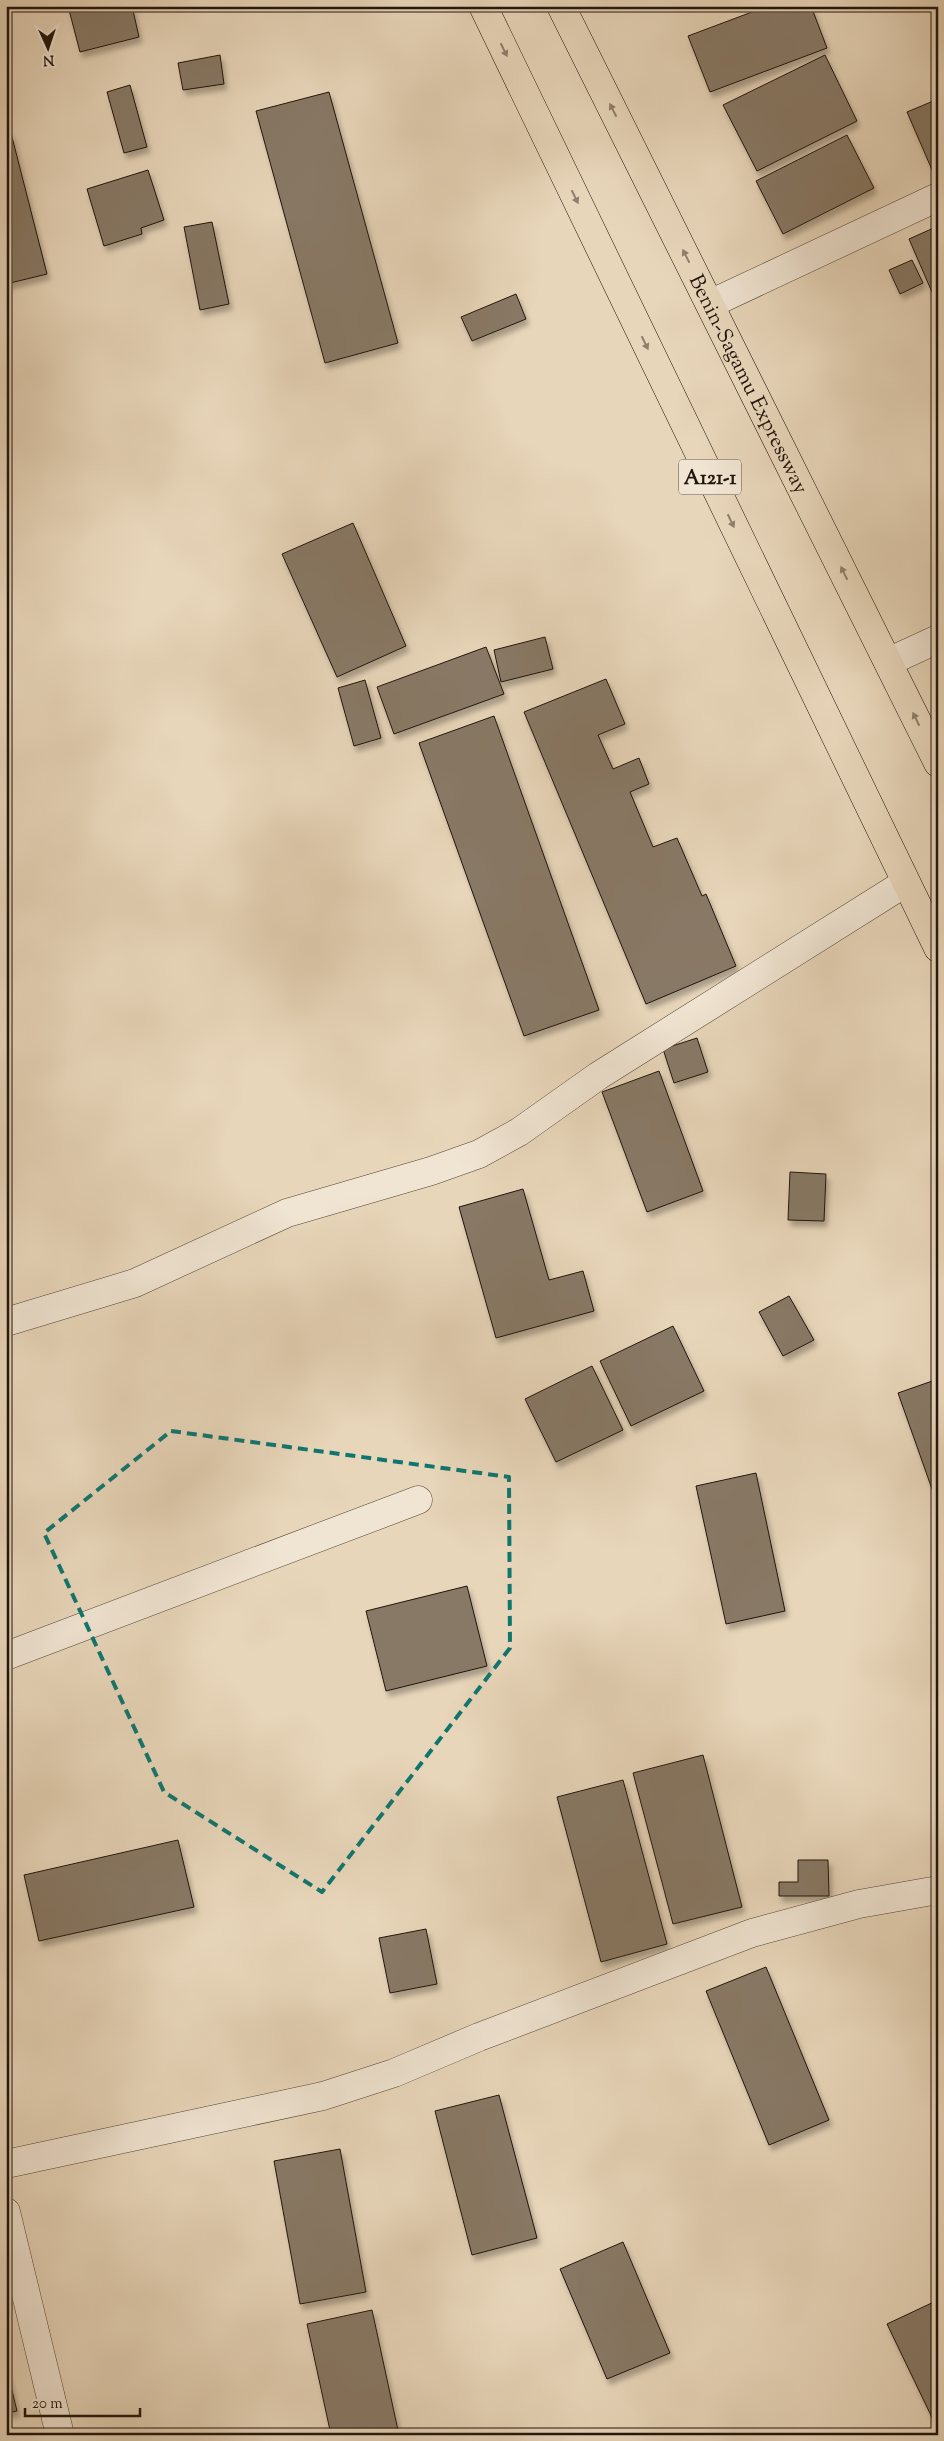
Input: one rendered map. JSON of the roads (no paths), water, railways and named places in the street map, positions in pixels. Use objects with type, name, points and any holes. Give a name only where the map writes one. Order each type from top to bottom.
[{"type":"highway","name":"A121-1","points":[[483,6],[938,948]]},
{"type":"highway","name":"Benin-Sagamu Expressway","points":[[561,6],[938,763]]},
{"type":"street","points":[[710,304],[938,197]]},
{"type":"street","points":[[888,662],[938,639]]},
{"type":"street","points":[[6,1322],[134,1283],[287,1213],[431,1171],[479,1154],[519,1132],[598,1076],[905,883]]},
{"type":"street","points":[[6,1656],[418,1500]]},
{"type":"street","points":[[6,2164],[323,2096],[394,2073],[479,2037],[752,1934],[860,1904],[938,1890]]},
{"type":"street","points":[[6,2212],[60,2435]]}]
